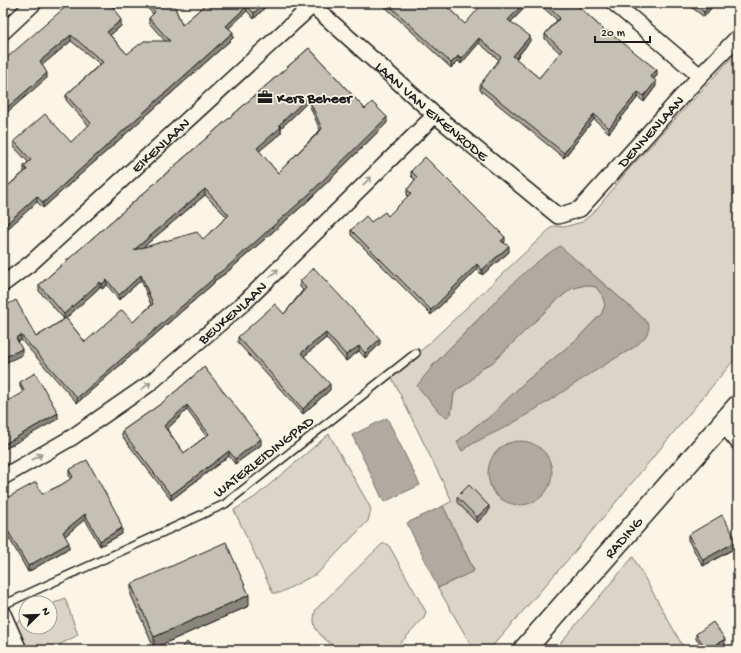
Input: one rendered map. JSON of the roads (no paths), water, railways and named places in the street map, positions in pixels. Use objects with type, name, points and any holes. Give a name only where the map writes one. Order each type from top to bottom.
[{"type":"main road","name":"RADING","points":[[524,650],[738,406]]},
{"type":"street","points":[[3,32],[34,3]]},
{"type":"street","points":[[614,3],[700,76]]},
{"type":"street","name":"LAAN VAN EIKENRODE","points":[[313,4],[435,115],[558,216]]},
{"type":"street","name":"EIKENLAAN","points":[[3,284],[31,263],[313,4]]},
{"type":"street","name":"DENNENLAAN","points":[[558,216],[580,209],[700,76],[738,37]]},
{"type":"street","name":"BEUKENLAAN","points":[[3,477],[71,438],[149,384],[246,301],[435,115]]},
{"type":"street","points":[[723,424],[738,442]]},
{"type":"street","points":[[3,614],[19,650]]},
{"type":"lane","name":"WATERLEIDINGPAD","points":[[3,606],[225,504],[416,352]]},
{"type":"place","name":"Kers Beheer","points":[[265,97]]}]
